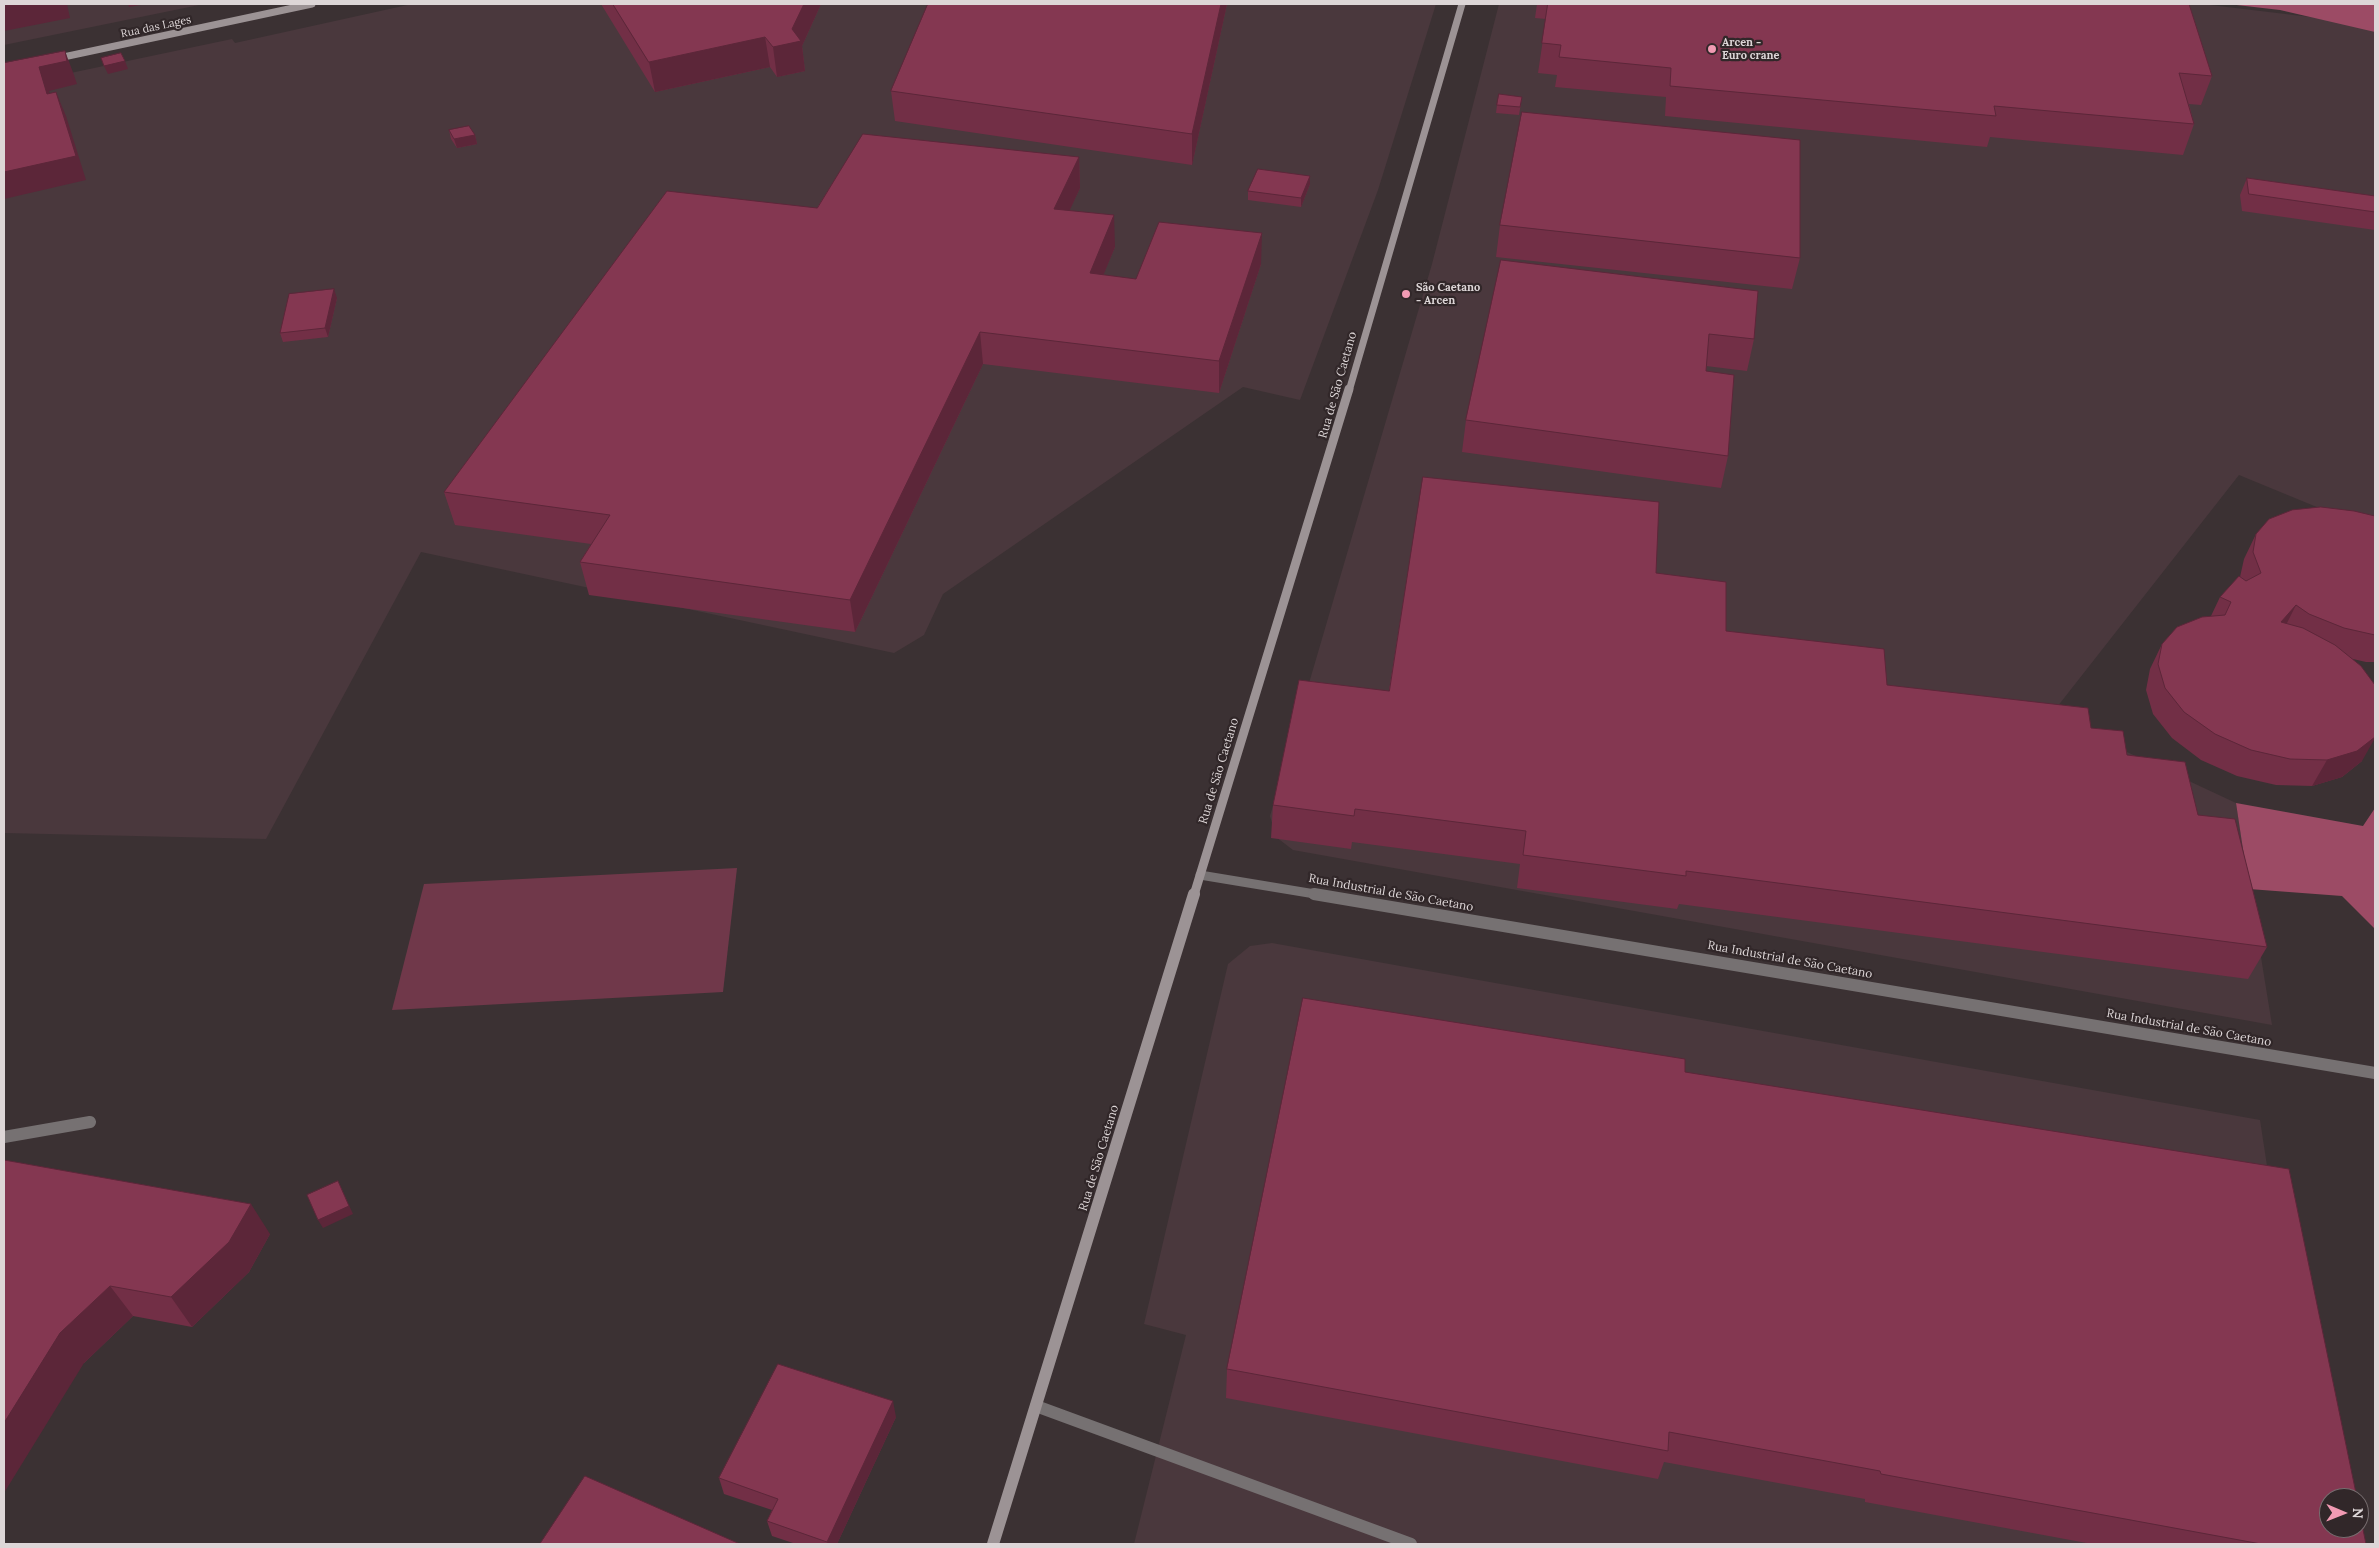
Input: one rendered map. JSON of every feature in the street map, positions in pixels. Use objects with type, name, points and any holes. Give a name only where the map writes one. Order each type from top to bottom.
[{"type":"main road","name":"Rua das Lages","points":[[42,62],[312,4]]},
{"type":"main road","name":"Rua de São Caetano","points":[[993,1544],[1332,449],[1462,4]]},
{"type":"street","name":"Rua Industrial de São Caetano","points":[[1200,875],[2375,1073]]},
{"type":"street","points":[[4,1137],[90,1122]]},
{"type":"street","points":[[1036,1406],[1411,1544]]},
{"type":"shaded area","points":[[4,4],[204,4],[4,45]]},
{"type":"shaded area","points":[[412,4],[1436,4],[1378,190],[1300,400],[1243,387],[943,594],[924,635],[894,653],[421,552],[266,839],[4,833],[4,87],[232,39],[235,43]]},
{"type":"shaded area","points":[[1499,4],[2202,4],[2327,19],[2375,30],[2375,531],[2239,475],[2050,716],[2236,803],[2272,1025],[1293,850],[1276,837],[1270,816],[1432,264]]},
{"type":"shaded area","points":[[2228,4],[2375,4],[2375,32],[2280,10]]},
{"type":"shaded area","points":[[2236,803],[2363,826],[2375,808],[2375,929],[2342,896],[2249,889]]},
{"type":"shaded area","points":[[737,868],[723,992],[392,1010],[424,884]]},
{"type":"shaded area","points":[[1272,943],[2260,1120],[2319,1505],[2319,1538],[2324,1538],[2325,1544],[1134,1544],[1186,1335],[1144,1324],[1228,964],[1250,946]]},
{"type":"building","points":[[613,4],[804,4],[792,29],[801,41],[773,47],[765,37],[649,62]]},
{"type":"building","points":[[928,4],[1221,4],[1192,134],[891,91]]},
{"type":"building","points":[[1548,4],[2189,4],[2212,76],[2179,73],[2194,124],[1994,106],[1996,116],[1670,86],[1671,68],[1559,57],[1561,45],[1542,43]]},
{"type":"building","points":[[65,51],[67,61],[39,67],[47,94],[56,92],[76,156],[4,172],[4,63]]},
{"type":"building","points":[[121,53],[125,61],[104,66],[101,58]]},
{"type":"building","points":[[1499,94],[1522,97],[1520,107],[1497,105]]},
{"type":"building","points":[[1522,112],[1800,140],[1800,258],[1500,225]]},
{"type":"building","points":[[469,126],[475,135],[454,139],[449,130]]},
{"type":"building","points":[[863,134],[1079,157],[1054,209],[1114,215],[1090,273],[1136,279],[1159,222],[1262,233],[1219,361],[980,332],[850,600],[580,562],[610,515],[444,492],[667,191],[817,208]]},
{"type":"building","points":[[1258,169],[1310,176],[1301,198],[1248,191]]},
{"type":"building","points":[[2247,178],[2375,196],[2375,212],[2249,194]]},
{"type":"building","points":[[1501,260],[1758,291],[1754,339],[1709,334],[1706,371],[1734,375],[1728,456],[1466,420]]},
{"type":"building","points":[[334,289],[325,328],[280,333],[289,294]]},
{"type":"building","points":[[1423,477],[1659,502],[1656,573],[1726,582],[1726,631],[1884,649],[1887,685],[2088,708],[2091,728],[2123,731],[2127,755],[2185,762],[2198,815],[2235,819],[2267,947],[1686,871],[1686,876],[1523,855],[1526,831],[1355,809],[1354,816],[1273,805],[1299,680],[1389,691]]},
{"type":"building","points":[[2321,507],[2375,516],[2375,635],[2344,628],[2309,614],[2296,605],[2281,622],[2303,628],[2335,645],[2361,666],[2375,685],[2375,737],[2357,751],[2327,760],[2290,759],[2251,750],[2215,734],[2184,712],[2165,688],[2158,664],[2162,644],[2177,627],[2202,617],[2225,615],[2231,602],[2220,597],[2239,576],[2246,581],[2261,573],[2253,552],[2256,534],[2269,519],[2292,510]]},
{"type":"building","points":[[1303,998],[1685,1059],[1685,1072],[2289,1169],[2355,1488],[2319,1488],[2319,1538],[2365,1538],[2366,1544],[2261,1544],[1881,1474],[1880,1471],[1669,1432],[1668,1451],[1227,1369]]},
{"type":"building","points":[[4,1160],[251,1204],[229,1242],[171,1297],[110,1286],[60,1333],[4,1423]]},
{"type":"building","points":[[338,1181],[349,1206],[318,1220],[307,1195]]},
{"type":"building","points":[[778,1364],[893,1401],[827,1542],[767,1521],[778,1499],[719,1478]]},
{"type":"building","points":[[585,1476],[740,1544],[540,1544]]},
{"type":"place","name":"Arcen - Euro crane","points":[[1712,49]]},
{"type":"place","name":"São Caetano - Arcen","points":[[1406,294]]}]
